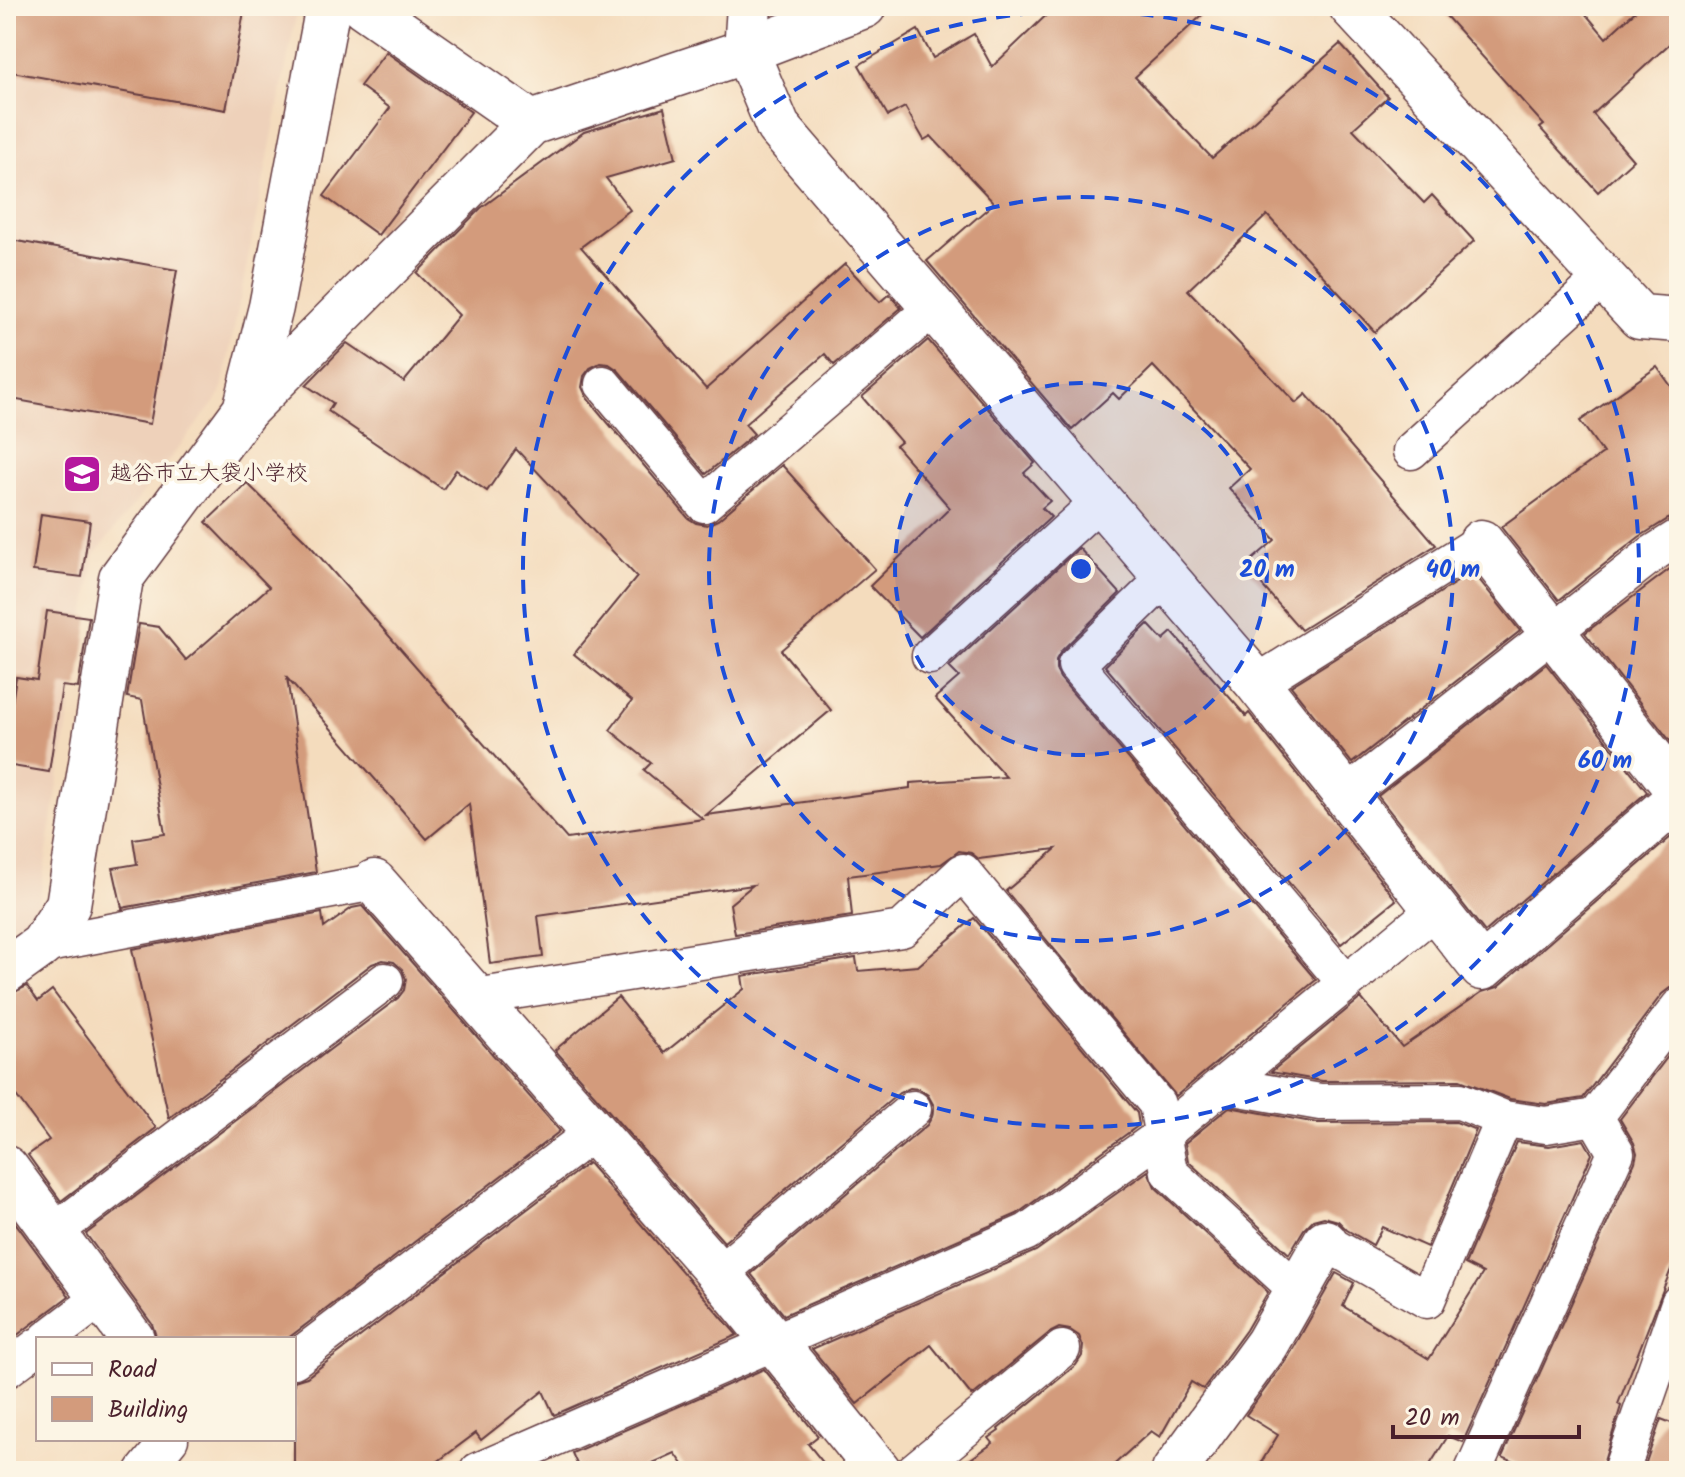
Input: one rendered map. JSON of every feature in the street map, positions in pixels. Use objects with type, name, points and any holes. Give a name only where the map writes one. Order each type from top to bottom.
[{"type":"street","points":[[245,410],[271,307],[328,6]]},
{"type":"street","points":[[363,6],[531,123]]},
{"type":"street","points":[[749,6],[746,51],[778,127],[1257,683],[1482,968],[1679,794],[1554,631],[1481,542]]},
{"type":"street","points":[[6,971],[42,945],[68,905],[121,578],[245,410],[531,123],[746,51],[864,6]]},
{"type":"street","points":[[1351,6],[1640,317],[1679,320]]},
{"type":"street","points":[[374,882],[719,1274],[879,1471]]},
{"type":"street","points":[[6,1168],[130,1337]]},
{"type":"street","points":[[1174,1471],[1267,1344],[1325,1242]]},
{"type":"lane","points":[[1411,451],[1603,278]]},
{"type":"lane","points":[[603,384],[704,504],[933,308]]},
{"type":"lane","points":[[930,656],[1100,501]]},
{"type":"lane","points":[[1346,795],[1652,554],[1679,537]]},
{"type":"lane","points":[[1257,683],[1481,542]]},
{"type":"lane","points":[[1166,577],[1076,665],[1346,983]]},
{"type":"lane","points":[[475,997],[902,929],[963,872],[1157,1104],[1169,1172],[1297,1290]]},
{"type":"lane","points":[[42,945],[374,882]]},
{"type":"lane","points":[[478,1471],[1027,1232],[1162,1135],[1436,909]]},
{"type":"lane","points":[[53,1233],[385,981]]},
{"type":"lane","points":[[1223,1085],[1320,1102],[1460,1101],[1504,1119],[1546,1125],[1595,1117],[1679,1007]]},
{"type":"lane","points":[[719,1274],[913,1109]]},
{"type":"lane","points":[[1473,1471],[1616,1153],[1595,1117]]},
{"type":"lane","points":[[1325,1242],[1427,1300],[1504,1119]]},
{"type":"lane","points":[[296,1358],[594,1132]]},
{"type":"lane","points":[[50,1337],[101,1298]]},
{"type":"lane","points":[[1621,1471],[1679,1303]]},
{"type":"lane","points":[[6,1370],[36,1348]]},
{"type":"lane","points":[[914,1471],[1062,1349]]},
{"type":"lane","points":[[144,1471],[168,1441]]},
{"type":"shaded area","name":"越谷市立大袋小学校","points":[[6,6],[298,6],[221,394],[95,554],[38,908],[6,932]]},
{"type":"building","points":[[6,6],[245,6],[226,110],[6,71]]},
{"type":"building","points":[[1056,6],[1212,6],[1135,77],[1212,158],[1340,44],[1388,97],[1353,129],[1424,203],[1432,195],[1474,241],[1375,332],[1267,215],[1188,290],[1296,403],[1306,394],[1436,545],[1301,630],[1245,566],[1275,540],[1229,488],[1250,469],[1153,366],[1119,399],[1113,393],[1072,430],[927,261],[994,203],[931,136],[924,140],[905,107],[888,116],[859,65],[918,30],[933,58],[974,34],[992,67]]},
{"type":"building","points":[[1437,6],[1579,6],[1606,38],[1641,6],[1679,6],[1679,35],[1593,114],[1633,160],[1598,192],[1540,128],[1544,125]]},
{"type":"building","points":[[386,52],[471,112],[378,235],[324,196],[390,108],[360,86]]},
{"type":"building","points":[[664,108],[676,158],[606,178],[630,210],[581,247],[706,389],[845,264],[880,302],[889,294],[901,308],[834,365],[825,354],[745,424],[754,434],[706,474],[618,370],[600,363],[590,368],[584,376],[582,387],[587,398],[688,518],[707,525],[718,520],[782,465],[875,569],[781,650],[831,710],[706,815],[910,788],[910,783],[1006,777],[935,698],[959,677],[949,667],[1079,548],[1120,593],[1061,651],[1056,660],[1060,678],[1316,980],[1176,1096],[1006,891],[1056,849],[979,859],[971,853],[959,851],[941,864],[848,876],[852,916],[735,934],[730,904],[753,885],[538,916],[543,957],[490,964],[469,804],[427,839],[287,678],[316,872],[122,908],[113,868],[137,864],[133,839],[165,834],[142,700],[127,697],[139,624],[159,627],[186,660],[269,587],[206,522],[247,483],[306,541],[567,839],[703,819],[644,770],[651,763],[610,730],[632,701],[574,654],[637,577],[516,449],[487,491],[456,470],[443,489],[328,411],[333,403],[306,385],[347,343],[404,382],[459,315],[417,273],[481,208],[584,132]]},
{"type":"building","points":[[6,239],[177,270],[150,424],[6,398]]},
{"type":"building","points":[[928,340],[1035,463],[1024,473],[1050,501],[1042,508],[1051,517],[920,637],[870,586],[950,508],[896,446],[901,442],[862,397]]},
{"type":"building","points":[[1657,367],[1679,397],[1679,516],[1668,519],[1639,537],[1559,600],[1501,527],[1603,453],[1580,421]]},
{"type":"building","points":[[41,514],[90,521],[82,577],[33,571]]},
{"type":"building","points":[[1679,562],[1679,752],[1585,633]]},
{"type":"building","points":[[1473,572],[1520,631],[1352,763],[1291,686]]},
{"type":"building","points":[[47,611],[89,617],[78,688],[62,686],[49,772],[6,765],[6,741],[16,677],[37,680]]},
{"type":"building","points":[[1148,624],[1163,640],[1172,632],[1246,716],[1249,713],[1396,900],[1341,944],[1105,666]]},
{"type":"building","points":[[1546,664],[1647,792],[1485,932],[1378,796]]},
{"type":"building","points":[[1679,830],[1679,986],[1662,994],[1583,1098],[1546,1104],[1510,1099],[1460,1080],[1322,1081],[1271,1072],[1361,998],[1402,1047],[1482,992],[1498,987]]},
{"type":"building","points":[[362,906],[560,1131],[290,1337],[156,1337],[152,1324],[86,1234],[398,998],[404,990],[406,979],[402,969],[394,962],[383,960],[372,964],[169,1118],[132,949],[322,913],[324,928],[352,908]]},
{"type":"building","points":[[974,918],[1137,1113],[1139,1125],[1017,1214],[784,1315],[751,1274],[927,1125],[934,1106],[928,1095],[910,1088],[899,1093],[724,1242],[555,1050],[618,997],[664,1053],[744,989],[742,976],[856,958],[858,971],[918,966]]},
{"type":"building","points":[[27,986],[38,1001],[52,990],[156,1128],[61,1201],[28,1155],[49,1140],[6,1082],[6,996]]},
{"type":"building","points":[[1679,1042],[1679,1249],[1618,1404],[1621,1406],[1601,1471],[1537,1471],[1502,1457],[1635,1162],[1637,1153],[1634,1143],[1620,1119]]},
{"type":"building","points":[[1229,1107],[1317,1123],[1456,1122],[1476,1130],[1427,1247],[1382,1227],[1373,1245],[1338,1221],[1324,1217],[1313,1220],[1304,1229],[1289,1254],[1188,1161],[1185,1143]]},
{"type":"building","points":[[1584,1140],[1592,1154],[1463,1442],[1448,1436],[1426,1471],[1256,1471],[1278,1435],[1246,1415],[1289,1356],[1336,1273],[1354,1283],[1343,1306],[1429,1359],[1483,1273],[1465,1264],[1517,1142],[1549,1146]]},
{"type":"building","points":[[588,1163],[737,1335],[554,1415],[543,1391],[481,1440],[476,1433],[425,1471],[294,1471],[296,1380],[307,1377]]},
{"type":"building","points":[[1148,1171],[1155,1187],[1268,1292],[1246,1330],[1203,1389],[1191,1382],[1160,1437],[1151,1431],[1107,1471],[954,1471],[993,1443],[989,1438],[998,1429],[1076,1365],[1082,1356],[1083,1346],[1079,1336],[1070,1330],[1059,1328],[1049,1333],[972,1396],[931,1345],[857,1404],[812,1349],[1036,1251]]},
{"type":"building","points":[[6,1210],[69,1296],[12,1339],[6,1339]]},
{"type":"building","points":[[764,1369],[818,1436],[808,1444],[830,1471],[688,1471],[675,1453],[635,1471],[580,1471],[572,1453]]},
{"type":"building","points":[[1661,1419],[1679,1426],[1679,1471],[1643,1471]]},
{"type":"place","name":"越谷市立大袋小学校","points":[[82,474]]}]
